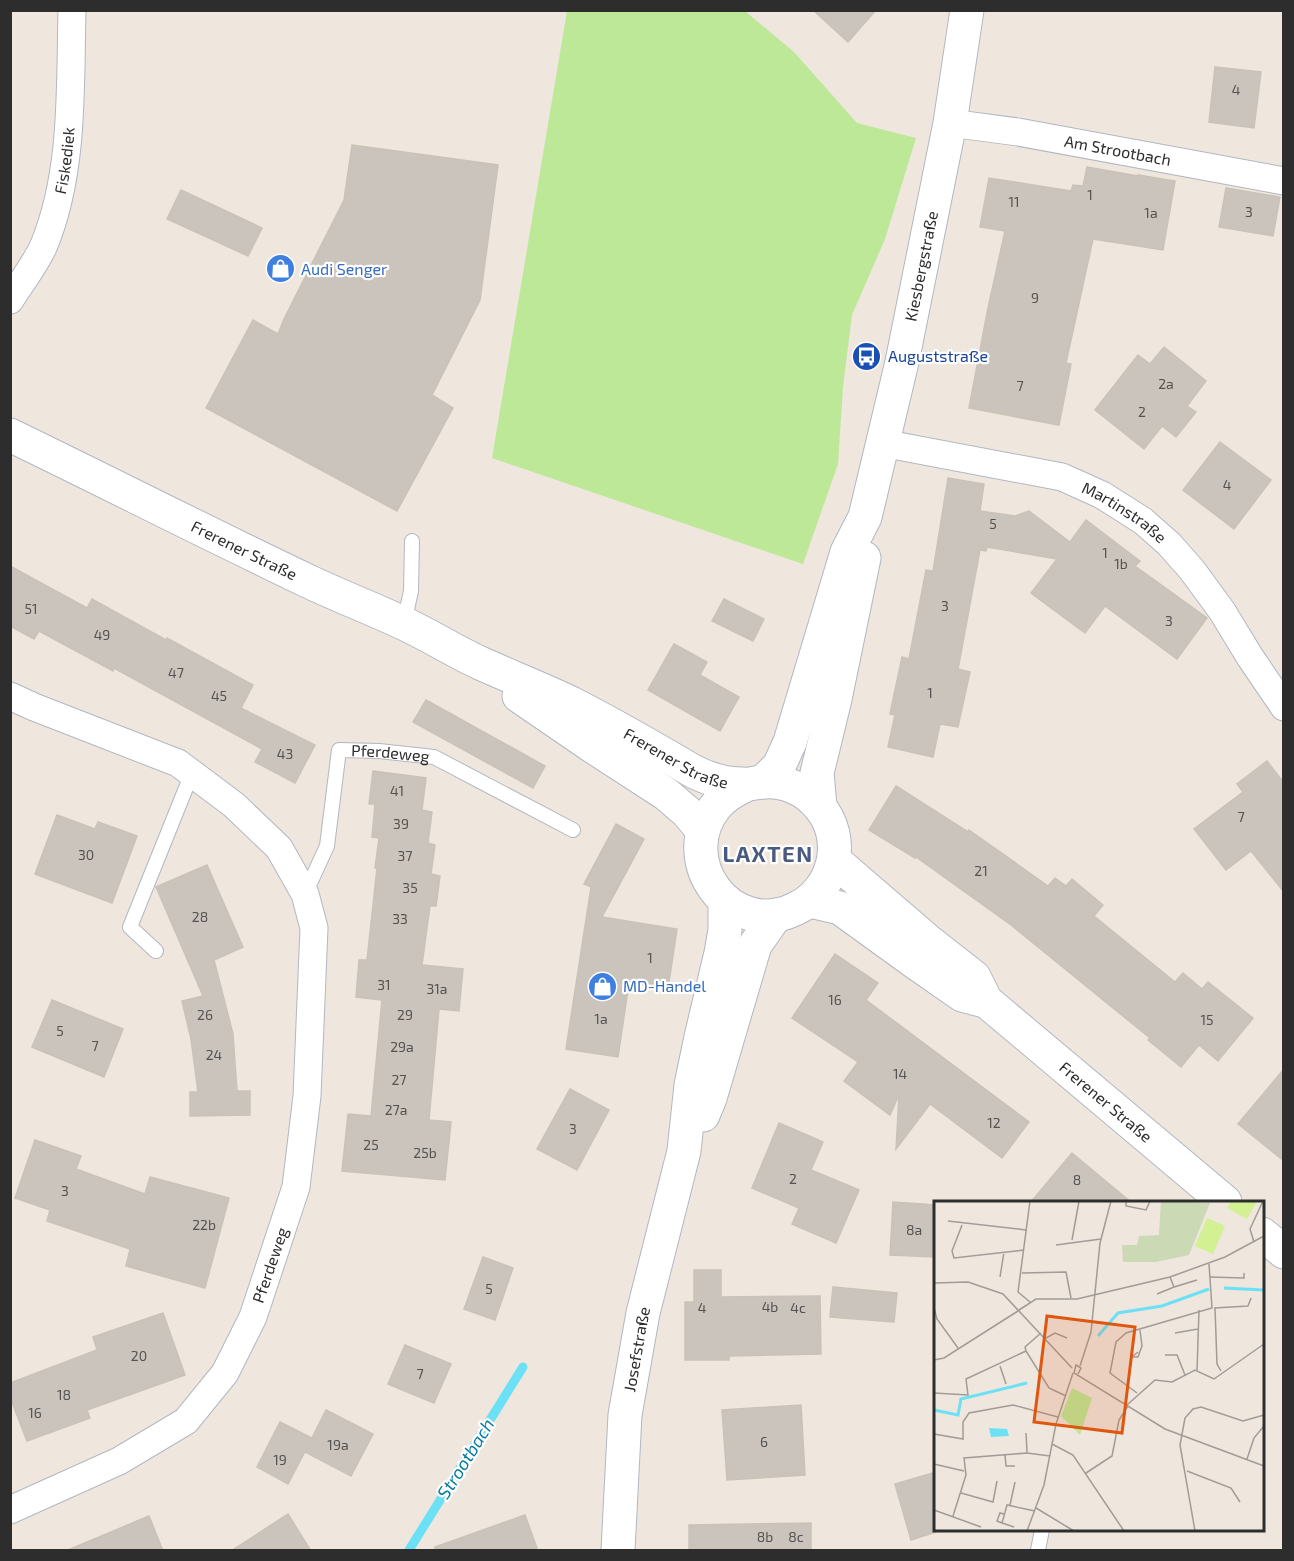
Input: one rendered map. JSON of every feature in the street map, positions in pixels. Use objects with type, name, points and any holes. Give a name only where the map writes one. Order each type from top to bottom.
[{"type":"main road","name":"Kiesbergstraße","points":[[820,806],[817,773],[864,559],[865,517],[902,362],[950,123],[967,10]]},
{"type":"main road","name":"Frerener Straße","points":[[10,435],[314,584],[404,623],[479,662],[575,705],[706,778],[754,783]]},
{"type":"main road","name":"Kiesbergstraße","points":[[754,783],[779,766],[790,742],[848,552],[865,517]]},
{"type":"main road","name":"Frerener Straße","points":[[479,662],[526,701],[666,794],[687,812],[703,831]]},
{"type":"main road","points":[[777,782],[792,786],[820,806],[829,822],[834,841],[834,860],[827,881],[810,901],[794,910],[776,915],[759,915],[742,911],[725,901],[716,892],[703,867],[700,851],[703,831],[706,821],[717,805],[731,792],[754,783],[777,782]]},
{"type":"main road","name":"Frerener Straße","points":[[834,860],[974,977],[986,1001],[1223,1201]]},
{"type":"main road","name":"Josefstraße","points":[[618,1551],[625,1415],[643,1313],[684,1151],[691,1085],[722,952],[725,901]]},
{"type":"main road","name":"Frerener Straße","points":[[810,901],[840,908],[962,994],[986,1001]]},
{"type":"main road","name":"Josefstraße","points":[[684,1151],[699,1126],[710,1098],[755,945],[776,915]]},
{"type":"street","name":"Fiskediek","points":[[10,300],[43,247],[61,190],[69,107],[72,10]]},
{"type":"street","name":"Am Strootbach","points":[[950,123],[1018,132],[1284,181]]},
{"type":"street","name":"Martinstraße","points":[[882,443],[1062,477],[1102,495],[1143,521],[1192,570],[1222,610],[1284,707]]},
{"type":"street","name":"Pferdeweg","points":[[10,696],[178,763],[192,773],[234,806],[279,848],[305,894],[314,928],[307,1095],[296,1187],[253,1317],[225,1373],[186,1421],[119,1461],[10,1510]]},
{"type":"lane","points":[[404,623],[411,591],[412,541]]},
{"type":"lane","name":"Pferdeweg","points":[[305,894],[327,846],[339,750],[379,751],[434,757],[573,830]]},
{"type":"lane","points":[[156,951],[130,927],[192,773]]},
{"type":"lane","points":[[1038,1551],[1042,1531]]},
{"type":"green space","points":[[567,11],[745,11],[794,52],[857,123],[916,138],[885,239],[852,315],[843,387],[838,464],[803,564],[492,458]]},
{"type":"building","points":[[813,10],[876,10],[848,42]]},
{"type":"building","points":[[1215,67],[1261,72],[1254,128],[1209,122]]},
{"type":"building","points":[[352,145],[498,165],[480,300],[432,395],[453,408],[397,511],[206,408],[253,320],[278,334],[344,200]]},
{"type":"building","points":[[1087,167],[1175,181],[1163,250],[1093,239],[1066,363],[1071,364],[1059,425],[969,408],[1005,231],[980,227],[989,178],[1071,191],[1073,185],[1083,186]]},
{"type":"building","points":[[1226,188],[1280,197],[1273,236],[1219,227]]},
{"type":"building","points":[[181,190],[262,228],[248,256],[167,219]]},
{"type":"building","points":[[1164,347],[1206,381],[1187,406],[1196,412],[1176,437],[1162,426],[1144,449],[1095,410],[1138,355],[1150,364]]},
{"type":"building","points":[[1220,442],[1271,480],[1234,529],[1183,490]]},
{"type":"building","points":[[948,478],[984,484],[980,511],[1015,516],[1029,511],[1070,542],[1086,520],[1140,561],[1135,566],[1207,618],[1177,659],[1105,606],[1085,633],[1031,593],[1057,559],[987,547],[986,551],[980,550],[958,669],[970,672],[958,727],[940,724],[933,757],[888,747],[895,715],[890,714],[902,657],[909,659],[926,570],[933,571]]},
{"type":"building","points":[[10,566],[87,608],[92,599],[253,685],[241,708],[315,745],[295,783],[255,762],[262,749],[114,668],[113,671],[39,631],[34,639],[10,626]]},
{"type":"building","points":[[724,599],[764,619],[753,641],[712,621]]},
{"type":"building","points":[[674,644],[707,662],[700,675],[739,697],[720,731],[648,690]]},
{"type":"building","points":[[426,700],[545,766],[533,788],[413,722]]},
{"type":"building","points":[[1267,761],[1284,783],[1284,892],[1251,851],[1226,870],[1194,829],[1243,792],[1237,784]]},
{"type":"building","points":[[373,771],[426,778],[422,810],[432,812],[428,843],[435,845],[431,874],[440,876],[436,906],[430,906],[422,965],[463,969],[459,1011],[439,1009],[429,1120],[451,1122],[445,1180],[342,1171],[348,1114],[371,1116],[382,1000],[356,997],[359,960],[367,960],[377,868],[375,868],[379,838],[372,837],[375,804],[369,804]]},
{"type":"building","points":[[896,786],[968,832],[969,830],[1048,886],[1055,878],[1066,886],[1072,879],[1103,905],[1094,916],[1175,982],[1183,973],[1202,989],[1208,982],[1253,1018],[1218,1061],[1199,1045],[1181,1067],[1148,1040],[1150,1038],[1011,925],[916,857],[869,830]]},
{"type":"building","points":[[57,815],[95,829],[98,822],[137,836],[112,903],[35,874]]},
{"type":"building","name":"MD-Handel","points":[[616,824],[644,839],[602,917],[677,929],[668,989],[629,983],[618,1057],[566,1049],[591,887],[584,884]]},
{"type":"building","points":[[207,865],[243,947],[214,960],[233,1034],[237,1091],[250,1091],[250,1115],[190,1116],[190,1092],[198,1092],[191,1039],[182,1001],[203,996],[156,887]]},
{"type":"building","points":[[835,954],[878,983],[866,1000],[1029,1122],[1002,1158],[930,1104],[896,1149],[899,1095],[890,1115],[844,1081],[858,1062],[792,1018]]},
{"type":"building","points":[[52,1000],[123,1029],[104,1077],[32,1047]]},
{"type":"building","points":[[1284,1069],[1284,1161],[1238,1124]]},
{"type":"building","points":[[570,1089],[609,1110],[577,1170],[537,1149]]},
{"type":"building","points":[[779,1123],[823,1142],[811,1170],[859,1190],[836,1243],[792,1224],[799,1208],[752,1188]]},
{"type":"building","points":[[35,1140],[81,1156],[76,1169],[145,1194],[150,1177],[229,1198],[205,1288],[126,1266],[130,1249],[47,1221],[50,1210],[15,1198]]},
{"type":"building","points":[[1072,1153],[1130,1201],[1032,1201]]},
{"type":"building","points":[[893,1202],[934,1205],[934,1257],[890,1255]]},
{"type":"building","points":[[483,1257],[513,1268],[495,1320],[464,1309]]},
{"type":"building","points":[[694,1270],[721,1270],[721,1297],[820,1296],[821,1354],[729,1356],[729,1360],[685,1360],[685,1302],[694,1302]]},
{"type":"building","points":[[833,1287],[897,1293],[894,1322],[830,1317]]},
{"type":"building","points":[[163,1313],[185,1375],[87,1410],[90,1418],[27,1441],[10,1397],[10,1383],[97,1350],[93,1337]]},
{"type":"building","points":[[405,1345],[451,1364],[434,1403],[388,1384]]},
{"type":"building","points":[[801,1405],[805,1475],[727,1480],[722,1410]]},
{"type":"building","points":[[326,1410],[373,1434],[351,1476],[305,1452]]},
{"type":"building","points":[[280,1422],[312,1438],[288,1484],[257,1467]]},
{"type":"building","points":[[934,1473],[934,1531],[936,1532],[911,1540],[895,1484]]},
{"type":"building","points":[[288,1514],[311,1551],[231,1551]]},
{"type":"building","points":[[525,1515],[538,1551],[435,1551],[435,1547]]},
{"type":"building","points":[[149,1516],[163,1551],[68,1551],[68,1550]]},
{"type":"building","points":[[811,1523],[811,1551],[689,1551],[689,1525]]},
{"type":"waterway","name":"Strootbach","points":[[409,1550],[523,1367]]},
{"type":"place","name":"Audi Senger","points":[[280,269]]},
{"type":"place","name":"Auguststraße","points":[[867,356]]},
{"type":"place","name":"MD-Handel","points":[[602,986]]},
{"type":"district","name":"LAXTEN","points":[[768,854]]}]
